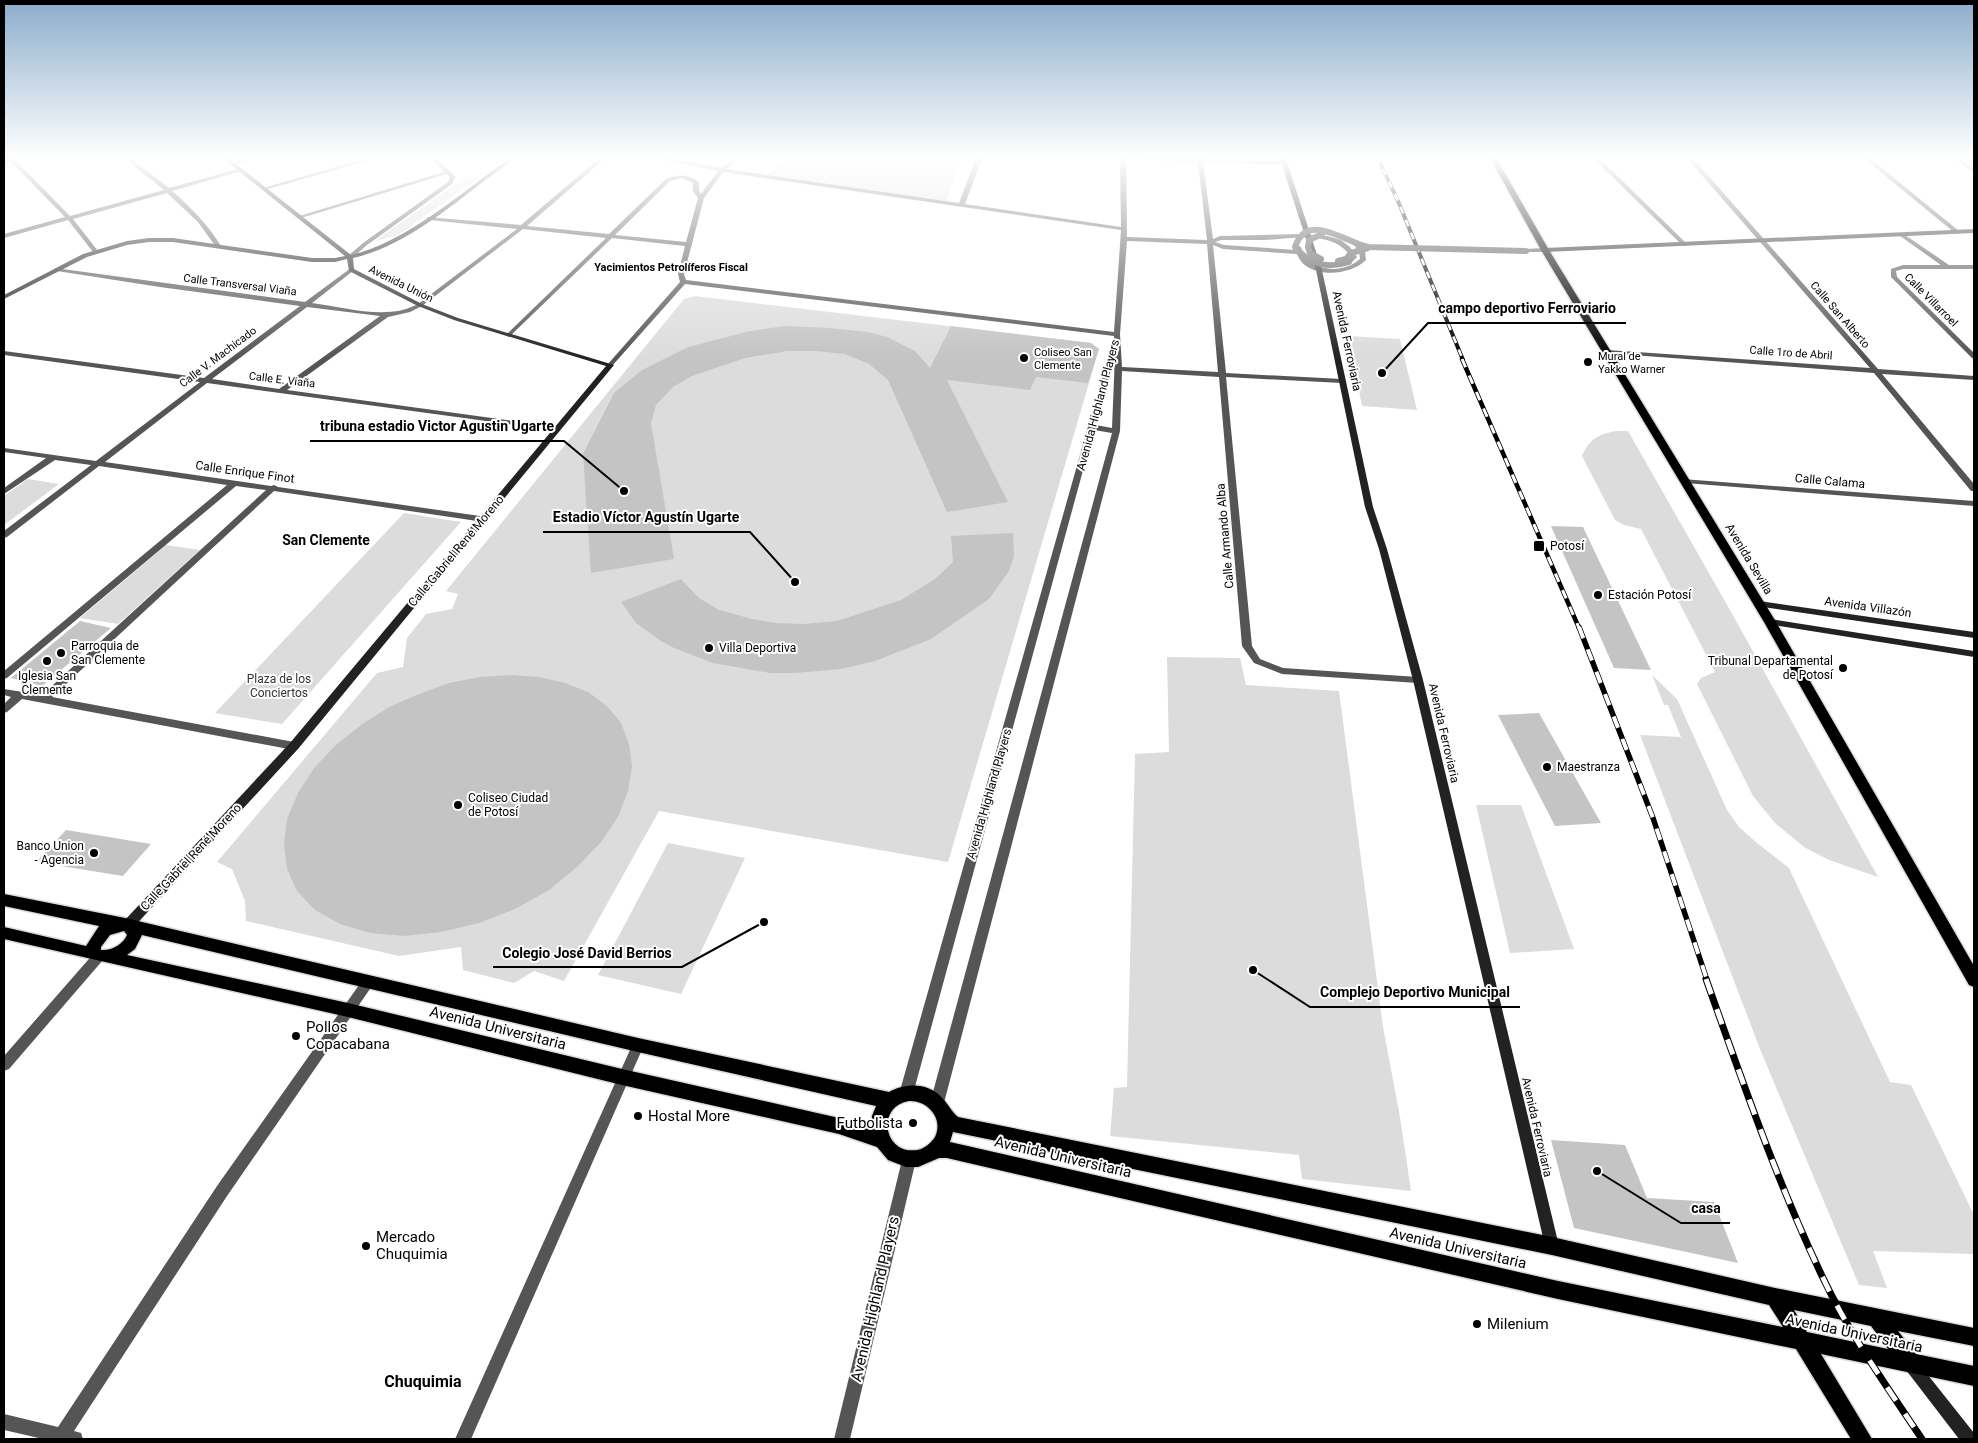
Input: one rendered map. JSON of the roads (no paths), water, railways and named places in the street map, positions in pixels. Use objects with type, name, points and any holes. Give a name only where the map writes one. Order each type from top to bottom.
[{"type":"main road","name":"Avenida Sevilla","points":[[1530,223],[1770,622],[1974,980]]},
{"type":"main road","name":"Avenida Universitaria","points":[[4,900],[128,925],[638,1045],[899,1097]]},
{"type":"main road","points":[[128,925],[135,933],[130,944],[119,953],[100,956],[93,946],[100,935],[112,927],[128,925]]},
{"type":"main road","name":"Avenida Universitaria","points":[[4,933],[348,1010],[622,1077],[839,1126],[880,1140]]},
{"type":"main road","points":[[917,1093],[928,1096],[941,1110],[944,1134],[935,1149],[918,1158],[909,1160],[891,1154],[880,1140],[878,1123],[886,1107],[899,1097],[917,1093]]},
{"type":"main road","name":"Avenida Universitaria","points":[[941,1110],[954,1124],[1552,1246],[1775,1297],[1974,1337]]},
{"type":"main road","name":"Avenida Universitaria","points":[[935,1149],[947,1150],[1558,1290],[1974,1376]]},
{"type":"main road","points":[[1775,1297],[1862,1439]]},
{"type":"main road","points":[[1878,1318],[1911,1364]]},
{"type":"street","points":[[4,236],[50,223]]},
{"type":"street","points":[[73,223],[95,251]]},
{"type":"street","points":[[201,223],[210,232],[218,246]]},
{"type":"street","points":[[307,223],[350,257]]},
{"type":"street","points":[[350,257],[393,223]]},
{"type":"street","points":[[4,297],[95,251],[133,240],[154,238],[315,260],[350,257],[373,250],[391,242],[421,223]]},
{"type":"street","points":[[492,223],[688,244]]},
{"type":"street","name":"Calle Transversal Viaña","points":[[57,269],[160,285],[386,314],[411,310],[420,305],[527,223]]},
{"type":"street","points":[[509,335],[625,223]]},
{"type":"street","points":[[694,223],[681,274],[683,282],[1117,334],[1124,239],[1123,223]]},
{"type":"street","points":[[1083,223],[1123,229]]},
{"type":"street","name":"Calle Armando Alba","points":[[1208,223],[1248,646],[1257,662],[1282,671],[1418,680]]},
{"type":"street","name":"Avenida Ferroviaria","points":[[1304,223],[1319,270],[1370,507],[1418,680],[1552,1246]]},
{"type":"street","points":[[1663,223],[1685,245]]},
{"type":"street","name":"Calle San Alberto","points":[[1747,223],[1875,370],[1974,489]]},
{"type":"street","points":[[1946,223],[1957,232]]},
{"type":"street","points":[[1210,242],[1220,238],[1295,237],[1307,232],[1328,238],[1351,249],[1354,257],[1349,262],[1330,266],[1309,261],[1295,247],[1296,241],[1304,233],[1321,230],[1334,233],[1352,243],[1369,248],[1526,251],[1763,242],[1974,231]]},
{"type":"street","points":[[1295,237],[1303,261],[1319,270],[1348,268],[1358,265],[1363,260],[1363,252],[1360,246],[1343,236],[1322,234],[1309,240],[1307,245],[1314,257],[1322,260],[1342,260],[1351,253],[1369,248]]},
{"type":"street","points":[[1902,235],[1948,267]]},
{"type":"street","points":[[1124,239],[1210,242],[1223,248],[1299,252]]},
{"type":"street","name":"Avenida Unión","points":[[350,257],[351,270],[420,305],[456,320],[610,365]]},
{"type":"street","name":"Calle Villarroel","points":[[1974,267],[1903,267],[1893,270],[1894,277],[1974,358]]},
{"type":"street","name":"Calle V. Machicado","points":[[4,535],[351,270]]},
{"type":"street","name":"Calle Gabriel René Moreno","points":[[128,925],[294,746],[610,365],[683,282]]},
{"type":"street","points":[[280,391],[386,314]]},
{"type":"street","name":"Avenida Highland Players","points":[[941,1110],[1116,431],[1119,369],[1117,334]]},
{"type":"street","name":"Avenida Highland Players","points":[[899,1097],[1092,427],[1117,334]]},
{"type":"street","name":"Calle 1ro de Abril","points":[[1607,352],[1974,378]]},
{"type":"street","name":"Calle E. Viaña","points":[[4,353],[557,429]]},
{"type":"street","points":[[1119,369],[1342,381]]},
{"type":"street","points":[[1092,427],[1116,431]]},
{"type":"street","name":"Calle Enrique Finot","points":[[4,450],[274,487],[484,519]]},
{"type":"street","points":[[4,492],[52,458]]},
{"type":"street","name":"Calle Calama","points":[[1685,481],[1974,504]]},
{"type":"street","points":[[4,676],[234,483]]},
{"type":"street","points":[[44,699],[274,487]]},
{"type":"street","name":"Avenida Villazón","points":[[1759,604],[1974,635]]},
{"type":"street","points":[[1770,622],[1974,654]]},
{"type":"street","points":[[4,692],[294,746]]},
{"type":"street","points":[[4,709],[20,695]]},
{"type":"street","points":[[4,1065],[100,956]]},
{"type":"street","points":[[4,1422],[68,1438],[222,1191],[368,982]]},
{"type":"street","points":[[463,1439],[622,1077],[638,1045]]},
{"type":"street","name":"Avenida Highland Players","points":[[842,1439],[909,1160]]},
{"type":"street","points":[[1911,1364],[1969,1439]]},
{"type":"railway","points":[[1407,223],[1463,360]]},
{"type":"railway","points":[[1462,359],[1579,628]]},
{"type":"railway","points":[[1579,627],[1653,818],[1707,980]]},
{"type":"railway","points":[[1706,979],[1775,1168],[1806,1242],[1823,1278],[1857,1340],[1922,1439]]},
{"type":"place","name":"Coliseo San Clemente","points":[[1024,358]]},
{"type":"place","name":"Mural de Yakko Warner","points":[[1588,362]]},
{"type":"place","name":"campo deportivo Ferroviario","points":[[1382,373]]},
{"type":"place","name":"tribuna estadio Victor Agustin Ugarte","points":[[624,491]]},
{"type":"place","name":"Potosí","points":[[1539,546]]},
{"type":"place","name":"Estadio Víctor Agustín Ugarte","points":[[795,582]]},
{"type":"place","name":"Estación Potosí","points":[[1598,595]]},
{"type":"place","name":"Villa Deportiva","points":[[709,648]]},
{"type":"place","name":"Parroquia de San Clemente","points":[[61,653]]},
{"type":"place","name":"Iglesia San Clemente","points":[[47,661]]},
{"type":"place","name":"Tribunal Departamental de Potosí","points":[[1843,668]]},
{"type":"place","name":"Maestranza","points":[[1547,767]]},
{"type":"place","name":"Coliseo Ciudad de Potosí","points":[[458,805]]},
{"type":"place","name":"Banco Union - Agencia","points":[[94,853]]},
{"type":"place","name":"Colegio José David Berrios","points":[[764,922]]},
{"type":"place","name":"Complejo Deportivo Municipal","points":[[1253,970]]},
{"type":"place","name":"Pollos Copacabana","points":[[296,1036]]},
{"type":"place","name":"Hostal More","points":[[638,1116]]},
{"type":"place","name":"Futbolista","points":[[913,1123]]},
{"type":"place","name":"casa","points":[[1597,1171]]},
{"type":"place","name":"Mercado Chuquimia","points":[[366,1246]]},
{"type":"place","name":"Milenium","points":[[1477,1324]]},
{"type":"district","name":"Yacimientos Petrolíferos Fiscal","points":[[671,267]]},
{"type":"district","name":"San Clemente","points":[[326,540]]},
{"type":"district","name":"Chuquimia","points":[[423,1381]]},
{"type":"park label","name":"Plaza de los Conciertos","points":[[279,686]]}]
